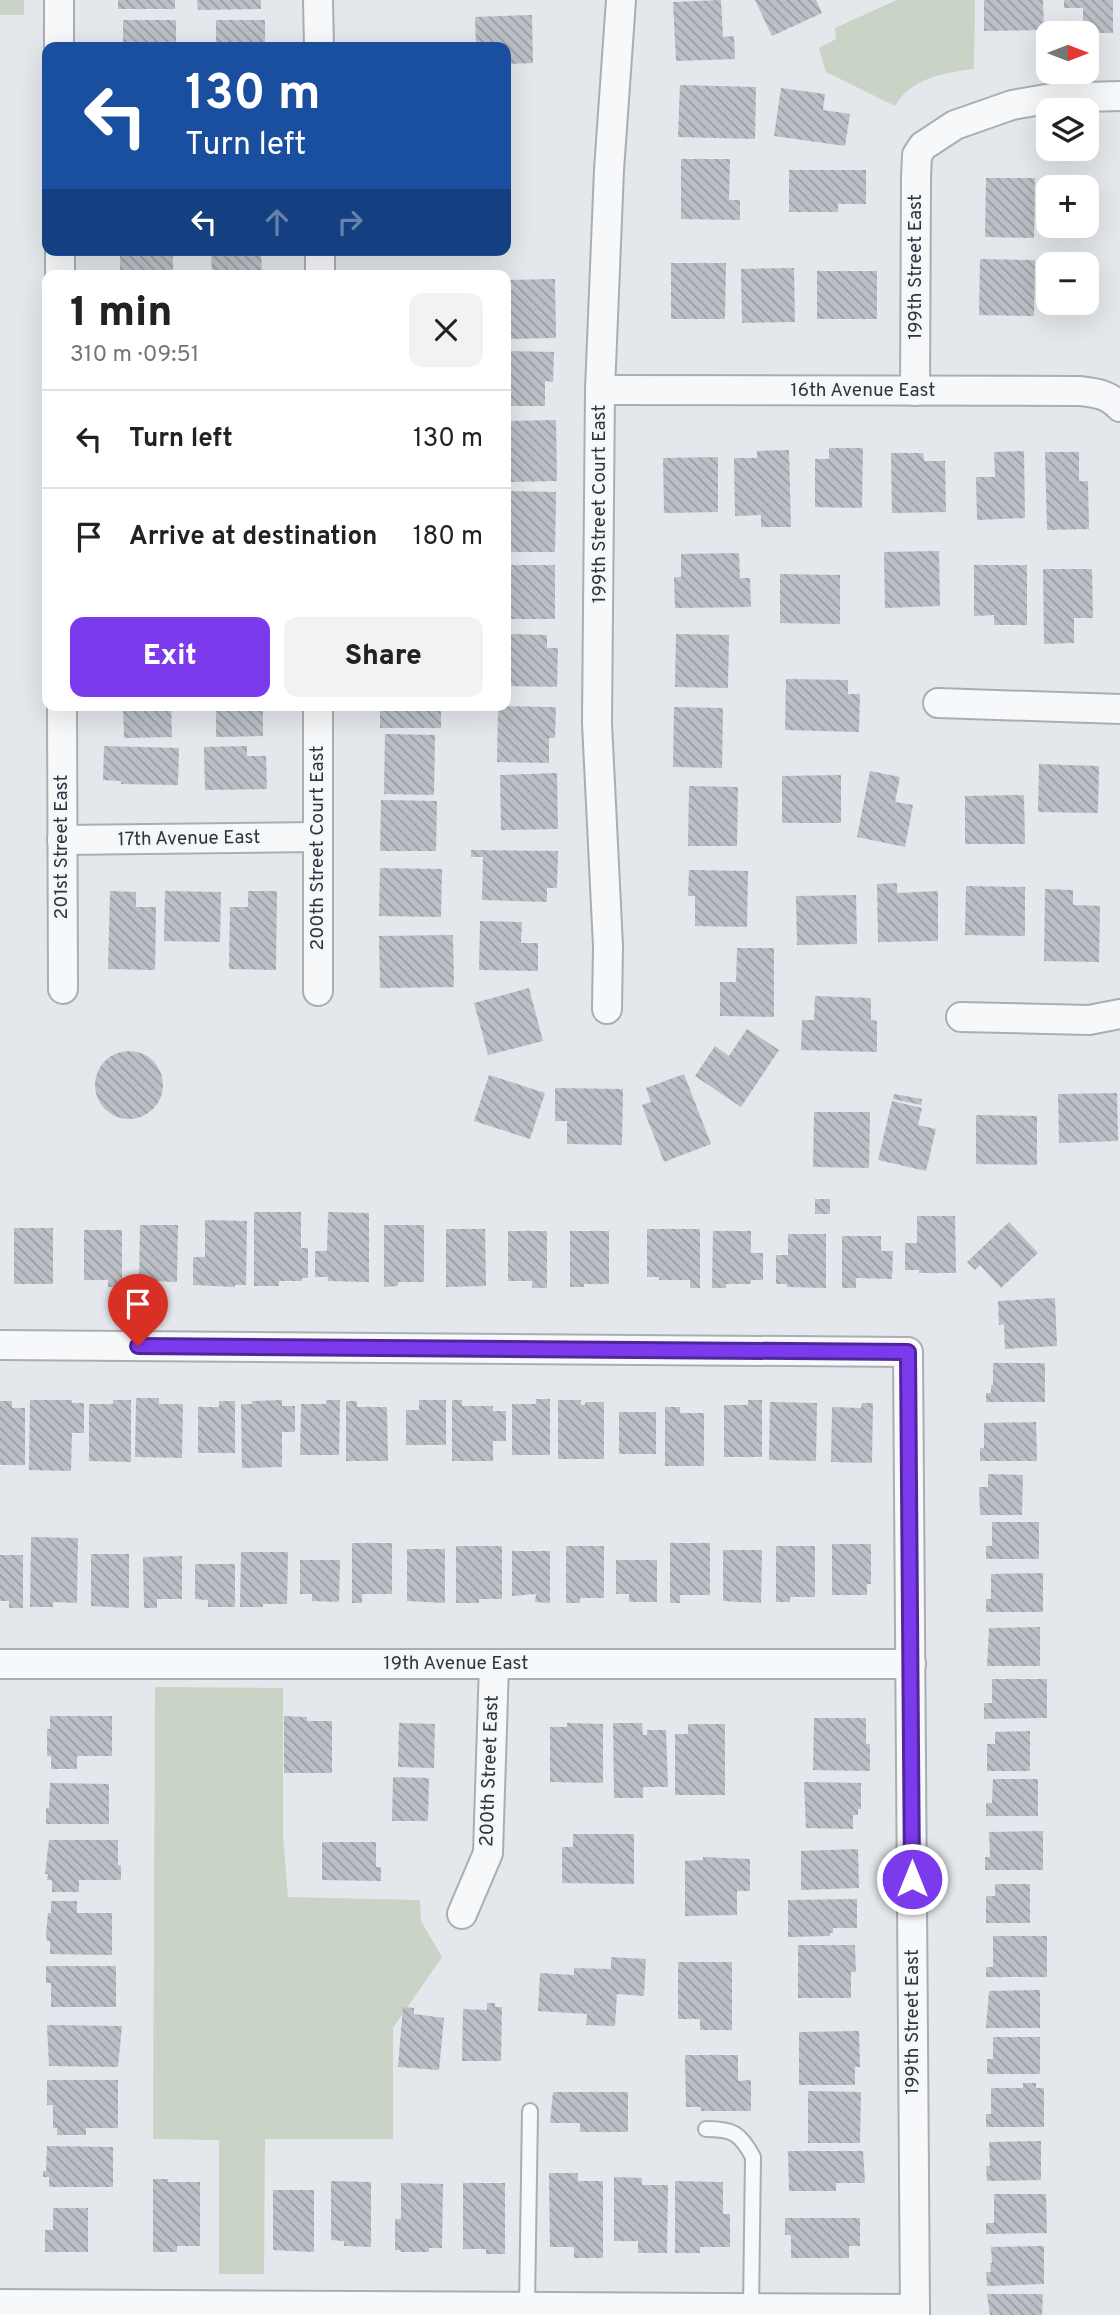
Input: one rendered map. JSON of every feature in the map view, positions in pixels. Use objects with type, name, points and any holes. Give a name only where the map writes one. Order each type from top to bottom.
[{"type":"street","points":[[59,0],[59,42]]},
{"type":"street","points":[[318,0],[318,42]]},
{"type":"street","name":"199th Street Court East","points":[[607,1009],[608,946],[597,723],[600,390],[609,170],[621,0]]},
{"type":"street","name":"199th Street East","points":[[915,391],[916,178],[917,155],[923,146],[955,125],[1012,105],[1062,98],[1120,96]]},
{"type":"street","name":"16th Avenue East","points":[[600,390],[1079,391],[1112,398],[1120,407]]},
{"type":"street","points":[[938,703],[1120,709]]},
{"type":"street","name":"201st Street East","points":[[62,711],[63,989]]},
{"type":"street","name":"200th Street Court East","points":[[318,711],[318,991]]},
{"type":"street","name":"17th Avenue East","points":[[62,840],[317,837]]},
{"type":"street","points":[[961,1017],[1089,1020],[1120,1014]]},
{"type":"street","name":"199th Street East","points":[[0,1345],[908,1352],[915,2312]]},
{"type":"street","name":"19th Avenue East","points":[[0,1664],[911,1664]]},
{"type":"street","name":"200th Street East","points":[[462,1914],[488,1853],[494,1664]]},
{"type":"street","points":[[0,2304],[461,2311],[527,2307],[915,2312]]},
{"type":"lane","points":[[527,2307],[530,2111]]},
{"type":"lane","points":[[706,2129],[728,2129],[744,2141],[753,2157],[751,2308]]},
{"type":"green space","points":[[0,0],[24,0],[24,15],[0,15]]},
{"type":"green space","points":[[897,0],[975,0],[974,69],[929,78],[910,89],[895,106],[826,72],[819,48],[836,39],[835,28]]},
{"type":"green space","points":[[155,1687],[283,1688],[283,1836],[288,1897],[420,1900],[421,1921],[442,1957],[393,2028],[393,2139],[265,2139],[264,2274],[219,2274],[219,2140],[153,2139]]},
{"type":"building","points":[[118,0],[175,0],[175,9],[118,9]]},
{"type":"building","points":[[197,0],[261,0],[261,9],[198,10]]},
{"type":"building","points":[[721,0],[723,37],[734,36],[735,59],[676,61],[673,2]]},
{"type":"building","points":[[755,0],[816,0],[822,13],[772,36]]},
{"type":"building","points":[[984,0],[1043,0],[1044,21],[1036,21],[1036,30],[984,31]]},
{"type":"building","points":[[1064,0],[1113,0],[1113,33],[1099,33],[1099,21],[1083,21],[1083,8],[1064,8]]},
{"type":"building","points":[[532,15],[533,63],[511,64],[511,42],[476,42],[475,17]]},
{"type":"building","points":[[123,20],[176,20],[176,42],[123,42]]},
{"type":"building","points":[[216,20],[265,20],[265,42],[216,42]]},
{"type":"building","points":[[680,85],[756,87],[755,139],[678,137]]},
{"type":"building","points":[[781,88],[825,94],[823,110],[850,114],[845,146],[774,136]]},
{"type":"building","points":[[681,159],[730,159],[729,200],[740,200],[740,220],[681,219]]},
{"type":"building","points":[[789,170],[866,170],[866,204],[838,204],[838,212],[789,212]]},
{"type":"building","points":[[986,178],[1035,178],[1034,238],[985,237]]},
{"type":"building","points":[[120,256],[173,256],[173,270],[120,270]]},
{"type":"building","points":[[211,256],[261,256],[262,270],[212,270]]},
{"type":"building","points":[[980,259],[1035,260],[1034,316],[979,315]]},
{"type":"building","points":[[671,263],[726,263],[725,319],[671,319]]},
{"type":"building","points":[[794,268],[795,322],[742,323],[741,269]]},
{"type":"building","points":[[817,271],[877,271],[877,319],[817,319]]},
{"type":"building","points":[[555,279],[556,338],[511,339],[511,280]]},
{"type":"building","points":[[511,351],[554,352],[553,382],[545,381],[545,406],[511,406]]},
{"type":"building","points":[[556,420],[557,481],[511,482],[511,421]]},
{"type":"building","points":[[829,448],[863,448],[862,508],[815,507],[815,459],[829,459]]},
{"type":"building","points":[[789,450],[791,527],[761,527],[761,515],[735,516],[734,458],[757,458],[757,451]]},
{"type":"building","points":[[1024,451],[1025,518],[977,520],[976,477],[995,477],[994,452]]},
{"type":"building","points":[[1045,452],[1079,452],[1079,481],[1088,481],[1089,529],[1047,530]]},
{"type":"building","points":[[891,453],[923,453],[924,461],[945,461],[946,512],[892,513]]},
{"type":"building","points":[[718,457],[718,512],[664,513],[663,458]]},
{"type":"building","points":[[511,491],[556,492],[555,552],[511,552]]},
{"type":"building","points":[[939,551],[940,606],[885,608],[884,552]]},
{"type":"building","points":[[739,553],[740,578],[750,578],[751,607],[675,608],[674,577],[681,577],[681,554]]},
{"type":"building","points":[[511,565],[555,565],[555,619],[511,619]]},
{"type":"building","points":[[974,565],[1027,565],[1027,625],[994,625],[994,615],[974,616]]},
{"type":"building","points":[[1043,569],[1092,569],[1093,618],[1074,618],[1074,643],[1044,644]]},
{"type":"building","points":[[780,574],[840,575],[840,624],[780,623]]},
{"type":"building","points":[[511,634],[547,635],[547,648],[558,648],[557,687],[511,686]]},
{"type":"building","points":[[676,634],[729,635],[728,688],[675,687]]},
{"type":"building","points":[[786,679],[848,680],[848,694],[860,694],[859,732],[785,730]]},
{"type":"building","points":[[511,706],[556,707],[555,738],[549,738],[549,763],[497,762],[498,711],[511,711]]},
{"type":"building","points":[[674,707],[723,708],[722,768],[673,767]]},
{"type":"building","points":[[123,711],[171,711],[172,737],[124,738]]},
{"type":"building","points":[[216,711],[263,711],[263,736],[216,737]]},
{"type":"building","points":[[380,711],[441,711],[441,728],[380,728]]},
{"type":"building","points":[[385,734],[435,735],[434,795],[384,794]]},
{"type":"building","points":[[104,746],[179,748],[178,785],[121,784],[121,781],[103,780]]},
{"type":"building","points":[[247,746],[247,756],[266,756],[267,789],[205,790],[204,747]]},
{"type":"building","points":[[1039,764],[1099,766],[1098,813],[1038,812]]},
{"type":"building","points":[[870,771],[900,777],[895,802],[913,805],[905,847],[857,837]]},
{"type":"building","points":[[557,773],[558,829],[501,830],[500,775]]},
{"type":"building","points":[[841,775],[841,823],[782,823],[782,776]]},
{"type":"building","points":[[689,786],[738,787],[737,846],[688,846]]},
{"type":"building","points":[[1024,795],[1025,844],[965,844],[965,796]]},
{"type":"building","points":[[381,800],[437,801],[436,851],[380,851]]},
{"type":"building","points":[[471,850],[558,851],[557,888],[547,888],[547,902],[482,900],[483,857],[471,857]]},
{"type":"building","points":[[380,868],[442,869],[441,917],[379,916]]},
{"type":"building","points":[[689,870],[748,871],[747,927],[695,926],[695,896],[688,896]]},
{"type":"building","points":[[897,883],[897,893],[938,891],[938,941],[878,942],[877,884]]},
{"type":"building","points":[[966,886],[1025,887],[1025,936],[965,935]]},
{"type":"building","points":[[1045,889],[1073,890],[1073,905],[1100,906],[1099,962],[1044,961]]},
{"type":"building","points":[[110,891],[136,892],[136,907],[156,907],[155,970],[108,969]]},
{"type":"building","points":[[165,891],[221,892],[220,942],[164,941]]},
{"type":"building","points":[[248,891],[277,891],[276,970],[229,969],[230,907],[248,907]]},
{"type":"building","points":[[856,895],[857,944],[797,945],[796,896]]},
{"type":"building","points":[[480,921],[522,922],[521,943],[538,943],[538,971],[479,970]]},
{"type":"building","points":[[453,935],[454,987],[380,988],[379,936]]},
{"type":"building","points":[[737,948],[774,948],[774,1017],[720,1016],[720,982],[736,982]]},
{"type":"building","points":[[529,988],[543,1041],[488,1055],[474,1003]]},
{"type":"building","points":[[815,996],[871,998],[871,1020],[877,1021],[877,1052],[801,1050],[802,1020],[814,1020]]},
{"type":"building","points":[[747,1029],[779,1050],[741,1107],[695,1076],[715,1046],[729,1056]]},
{"type":"building","points":[[129,1051],[142,1054],[153,1061],[160,1072],[163,1085],[160,1098],[153,1109],[142,1116],[129,1119],[116,1116],[105,1109],[98,1098],[95,1085],[98,1072],[105,1061],[116,1054]]},
{"type":"building","points":[[684,1074],[711,1144],[664,1162],[642,1105],[651,1102],[646,1088]]},
{"type":"building","points":[[489,1075],[545,1093],[530,1139],[474,1121]]},
{"type":"building","points":[[555,1088],[623,1089],[622,1145],[567,1144],[567,1121],[555,1121]]},
{"type":"building","points":[[1117,1093],[1118,1141],[1059,1143],[1058,1094]]},
{"type":"building","points":[[894,1094],[922,1099],[921,1105],[893,1099]]},
{"type":"building","points":[[892,1101],[922,1108],[918,1125],[936,1129],[926,1171],[878,1160]]},
{"type":"building","points":[[814,1112],[870,1112],[869,1168],[813,1167]]},
{"type":"building","points":[[976,1115],[1037,1116],[1037,1165],[976,1164]]},
{"type":"building","points":[[815,1199],[830,1199],[830,1214],[815,1214]]},
{"type":"building","points":[[254,1212],[301,1212],[301,1248],[308,1248],[308,1278],[302,1278],[302,1281],[279,1281],[279,1286],[254,1286]]},
{"type":"building","points":[[328,1212],[369,1213],[369,1282],[328,1281],[328,1277],[315,1277],[315,1251],[327,1251]]},
{"type":"building","points":[[917,1216],[955,1216],[956,1273],[919,1273],[919,1270],[905,1270],[905,1243],[917,1243]]},
{"type":"building","points":[[205,1220],[247,1221],[246,1285],[193,1285],[193,1257],[205,1257]]},
{"type":"building","points":[[1009,1222],[1038,1253],[1001,1288],[980,1265],[975,1270],[967,1262]]},
{"type":"building","points":[[140,1225],[178,1225],[177,1282],[153,1281],[153,1286],[139,1286]]},
{"type":"building","points":[[384,1225],[424,1225],[424,1282],[398,1282],[398,1286],[384,1287]]},
{"type":"building","points":[[14,1228],[53,1228],[53,1284],[14,1284]]},
{"type":"building","points":[[446,1229],[485,1229],[486,1286],[446,1287]]},
{"type":"building","points":[[647,1229],[700,1229],[700,1288],[690,1288],[690,1280],[659,1280],[659,1277],[647,1277]]},
{"type":"building","points":[[84,1230],[122,1230],[122,1287],[108,1287],[108,1280],[84,1280]]},
{"type":"building","points":[[508,1231],[547,1231],[547,1288],[532,1288],[532,1281],[508,1281]]},
{"type":"building","points":[[570,1231],[609,1231],[609,1284],[570,1287]]},
{"type":"building","points":[[713,1231],[751,1231],[751,1253],[763,1253],[763,1280],[751,1280],[751,1284],[726,1284],[726,1288],[712,1288]]},
{"type":"building","points":[[788,1234],[826,1234],[826,1288],[787,1287],[787,1284],[776,1284],[776,1255],[788,1255]]},
{"type":"building","points":[[842,1236],[881,1236],[881,1251],[893,1251],[892,1279],[856,1278],[856,1288],[842,1288]]},
{"type":"building","points":[[1055,1298],[1057,1346],[1005,1349],[1004,1324],[999,1325],[998,1301]]},
{"type":"building","points":[[993,1363],[1045,1363],[1045,1402],[986,1402],[986,1393],[991,1393],[993,1385]]},
{"type":"building","points":[[136,1398],[159,1398],[159,1404],[183,1404],[182,1458],[135,1457]]},
{"type":"building","points":[[536,1399],[550,1399],[550,1455],[512,1455],[512,1404],[536,1404]]},
{"type":"building","points":[[30,1400],[72,1400],[72,1403],[84,1403],[84,1433],[72,1433],[71,1471],[29,1470]]},
{"type":"building","points":[[113,1400],[131,1400],[131,1462],[89,1461],[89,1404],[113,1404]]},
{"type":"building","points":[[282,1400],[282,1406],[295,1406],[295,1432],[282,1432],[282,1467],[242,1468],[241,1404]]},
{"type":"building","points":[[326,1400],[340,1400],[339,1455],[300,1455],[301,1404],[326,1404]]},
{"type":"building","points":[[419,1400],[446,1400],[446,1445],[406,1445],[406,1410],[419,1410]]},
{"type":"building","points":[[452,1400],[462,1400],[462,1406],[493,1406],[493,1411],[506,1411],[506,1441],[493,1441],[493,1461],[452,1461]]},
{"type":"building","points":[[558,1400],[581,1400],[581,1405],[585,1405],[585,1402],[604,1402],[604,1459],[558,1459]]},
{"type":"building","points":[[748,1400],[762,1400],[762,1457],[724,1457],[724,1405],[748,1405]]},
{"type":"building","points":[[0,1401],[12,1401],[12,1408],[25,1408],[25,1465],[0,1465]]},
{"type":"building","points":[[219,1401],[235,1401],[235,1453],[198,1453],[198,1407],[219,1407]]},
{"type":"building","points":[[346,1401],[357,1401],[357,1407],[387,1407],[388,1461],[346,1461]]},
{"type":"building","points":[[770,1402],[817,1403],[816,1461],[769,1460]]},
{"type":"building","points":[[862,1403],[873,1403],[872,1463],[831,1462],[832,1407],[861,1408]]},
{"type":"building","points":[[665,1407],[680,1407],[680,1413],[704,1413],[704,1466],[665,1466]]},
{"type":"building","points":[[619,1412],[656,1412],[656,1454],[619,1454]]},
{"type":"building","points":[[1036,1422],[1037,1461],[980,1461],[980,1448],[984,1448],[984,1423]]},
{"type":"building","points":[[988,1474],[1023,1475],[1022,1515],[980,1515],[979,1487],[988,1487]]},
{"type":"building","points":[[992,1522],[1039,1522],[1039,1559],[986,1559],[986,1546],[992,1546]]},
{"type":"building","points":[[31,1537],[78,1538],[77,1603],[53,1602],[53,1607],[30,1607]]},
{"type":"building","points":[[352,1543],[392,1543],[392,1594],[362,1594],[362,1603],[352,1603]]},
{"type":"building","points":[[670,1543],[710,1543],[710,1595],[680,1595],[680,1603],[670,1603]]},
{"type":"building","points":[[832,1544],[871,1544],[871,1584],[867,1584],[867,1595],[832,1595]]},
{"type":"building","points":[[456,1546],[502,1546],[502,1599],[456,1603]]},
{"type":"building","points":[[566,1546],[604,1546],[604,1598],[580,1598],[580,1603],[566,1603]]},
{"type":"building","points":[[776,1546],[815,1546],[815,1597],[790,1597],[790,1602],[776,1602]]},
{"type":"building","points":[[407,1549],[445,1549],[445,1603],[407,1601]]},
{"type":"building","points":[[723,1550],[762,1550],[761,1603],[723,1601]]},
{"type":"building","points":[[512,1551],[550,1551],[550,1603],[535,1602],[536,1594],[512,1596]]},
{"type":"building","points":[[241,1552],[288,1552],[287,1604],[240,1607]]},
{"type":"building","points":[[91,1554],[129,1554],[129,1608],[91,1606]]},
{"type":"building","points":[[0,1555],[23,1555],[23,1608],[9,1608],[9,1601],[0,1601]]},
{"type":"building","points":[[182,1556],[182,1599],[157,1599],[157,1608],[144,1608],[143,1557]]},
{"type":"building","points":[[300,1560],[340,1560],[339,1602],[312,1601],[312,1594],[300,1594]]},
{"type":"building","points":[[616,1560],[657,1560],[657,1602],[629,1602],[629,1594],[616,1594]]},
{"type":"building","points":[[195,1564],[235,1564],[235,1607],[208,1607],[208,1600],[195,1599]]},
{"type":"building","points":[[1043,1573],[1043,1612],[986,1612],[986,1599],[991,1599],[991,1574]]},
{"type":"building","points":[[1040,1627],[1040,1666],[987,1666],[989,1628]]},
{"type":"building","points":[[992,1679],[1047,1679],[1047,1718],[984,1719],[984,1703],[992,1703]]},
{"type":"building","points":[[50,1716],[112,1716],[112,1756],[77,1756],[77,1769],[51,1769],[51,1756],[47,1756]]},
{"type":"building","points":[[284,1716],[307,1717],[307,1721],[332,1721],[332,1773],[284,1773]]},
{"type":"building","points":[[814,1718],[866,1718],[870,1771],[813,1770]]},
{"type":"building","points":[[399,1723],[435,1724],[434,1768],[398,1767]]},
{"type":"building","points":[[567,1723],[603,1724],[603,1783],[550,1782],[550,1727],[567,1727]]},
{"type":"building","points":[[613,1723],[642,1723],[643,1735],[647,1735],[647,1730],[666,1730],[668,1787],[643,1787],[643,1798],[614,1798]]},
{"type":"building","points":[[688,1724],[725,1724],[725,1795],[675,1795],[675,1734],[688,1734]]},
{"type":"building","points":[[1030,1731],[1030,1771],[987,1771],[987,1744],[995,1744],[995,1732]]},
{"type":"building","points":[[393,1777],[429,1778],[428,1821],[392,1821]]},
{"type":"building","points":[[993,1779],[1038,1779],[1038,1816],[986,1816],[986,1803],[992,1803]]},
{"type":"building","points":[[804,1782],[861,1783],[861,1809],[858,1809],[858,1815],[853,1815],[853,1829],[806,1828]]},
{"type":"building","points":[[50,1783],[109,1784],[109,1824],[46,1824]]},
{"type":"building","points":[[1043,1831],[1043,1870],[985,1870],[985,1857],[990,1857],[989,1832]]},
{"type":"building","points":[[573,1834],[634,1834],[634,1884],[562,1883],[562,1847],[573,1847]]},
{"type":"building","points":[[49,1840],[118,1840],[121,1880],[79,1880],[79,1892],[52,1892],[52,1880],[47,1880],[48,1874],[45,1874]]},
{"type":"building","points":[[322,1842],[376,1842],[376,1867],[381,1867],[381,1881],[322,1880]]},
{"type":"building","points":[[858,1849],[859,1888],[801,1890],[801,1851]]},
{"type":"building","points":[[703,1857],[750,1859],[750,1891],[737,1891],[737,1915],[685,1916],[685,1861],[703,1860]]},
{"type":"building","points":[[995,1884],[1030,1884],[1030,1923],[986,1923],[986,1896],[995,1896]]},
{"type":"building","points":[[857,1899],[857,1928],[833,1928],[830,1936],[788,1937],[788,1900]]},
{"type":"building","points":[[51,1901],[77,1901],[77,1913],[112,1913],[112,1955],[50,1954],[50,1941],[47,1941],[46,1934]]},
{"type":"building","points":[[993,1936],[1047,1936],[1047,1977],[986,1977],[986,1967],[993,1967]]},
{"type":"building","points":[[798,1945],[855,1945],[856,1972],[851,1972],[851,1998],[798,1998]]},
{"type":"building","points":[[611,1957],[646,1959],[644,1996],[617,1994],[615,2026],[586,2025],[587,2014],[538,2011],[540,1973],[574,1975],[574,1968],[611,1969]]},
{"type":"building","points":[[678,1962],[732,1962],[732,2030],[700,2030],[700,2019],[678,2019]]},
{"type":"building","points":[[46,1966],[116,1966],[116,2007],[51,2007],[51,1983],[46,1983]]},
{"type":"building","points":[[1040,1990],[1040,2028],[986,2028],[989,1991]]},
{"type":"building","points":[[487,2003],[502,2007],[501,2061],[462,2061],[463,2009],[487,2010]]},
{"type":"building","points":[[403,2007],[414,2008],[414,2014],[444,2018],[439,2070],[398,2067]]},
{"type":"building","points":[[47,2025],[122,2026],[118,2067],[49,2066]]},
{"type":"building","points":[[859,2031],[860,2067],[855,2067],[855,2085],[799,2085],[799,2032]]},
{"type":"building","points":[[993,2037],[1040,2037],[1040,2074],[987,2074],[987,2059],[993,2059]]},
{"type":"building","points":[[685,2055],[738,2055],[738,2081],[751,2080],[751,2111],[701,2111],[701,2107],[686,2107]]},
{"type":"building","points":[[47,2080],[118,2080],[118,2128],[86,2128],[86,2135],[57,2135],[57,2128],[53,2128],[53,2105],[47,2105]]},
{"type":"building","points":[[1023,2083],[1036,2083],[1036,2088],[1044,2088],[1044,2127],[986,2127],[986,2114],[991,2114],[991,2088],[1023,2088]]},
{"type":"building","points":[[808,2091],[861,2092],[860,2143],[808,2143]]},
{"type":"building","points":[[553,2092],[628,2092],[628,2132],[580,2132],[580,2123],[550,2123]]},
{"type":"building","points":[[1041,2141],[1041,2180],[987,2181],[986,2166],[990,2166],[989,2142]]},
{"type":"building","points":[[47,2146],[113,2147],[113,2187],[49,2187],[49,2177],[43,2177],[43,2171],[46,2171]]},
{"type":"building","points":[[788,2151],[863,2151],[865,2183],[836,2183],[836,2191],[789,2191]]},
{"type":"building","points":[[549,2173],[578,2173],[578,2181],[603,2181],[603,2258],[574,2258],[574,2247],[550,2247]]},
{"type":"building","points":[[614,2177],[642,2178],[642,2185],[668,2185],[667,2253],[638,2253],[638,2241],[614,2241]]},
{"type":"building","points":[[153,2179],[200,2182],[200,2246],[177,2246],[177,2252],[153,2252]]},
{"type":"building","points":[[331,2181],[371,2182],[371,2247],[344,2246],[344,2241],[331,2240]]},
{"type":"building","points":[[675,2181],[723,2182],[723,2214],[730,2214],[730,2247],[700,2247],[700,2253],[675,2253]]},
{"type":"building","points":[[401,2183],[443,2184],[442,2248],[429,2248],[429,2252],[395,2250],[395,2219],[401,2219]]},
{"type":"building","points":[[463,2183],[505,2183],[505,2254],[486,2254],[486,2249],[463,2249]]},
{"type":"building","points":[[273,2190],[314,2190],[314,2252],[273,2250]]},
{"type":"building","points":[[994,2194],[1046,2194],[1047,2233],[986,2234],[986,2223],[994,2223]]},
{"type":"building","points":[[53,2208],[88,2208],[88,2252],[45,2252],[45,2230],[53,2230]]},
{"type":"building","points":[[785,2218],[860,2218],[860,2246],[849,2246],[849,2258],[791,2258],[791,2235],[785,2235]]},
{"type":"building","points":[[1044,2246],[1044,2284],[987,2286],[986,2272],[991,2272],[992,2263],[991,2247]]},
{"type":"building","points":[[987,2294],[1043,2294],[1042,2315],[990,2315]]},
{"type":"route","points":[[138,1346],[908,1352],[912,1879]]}]
